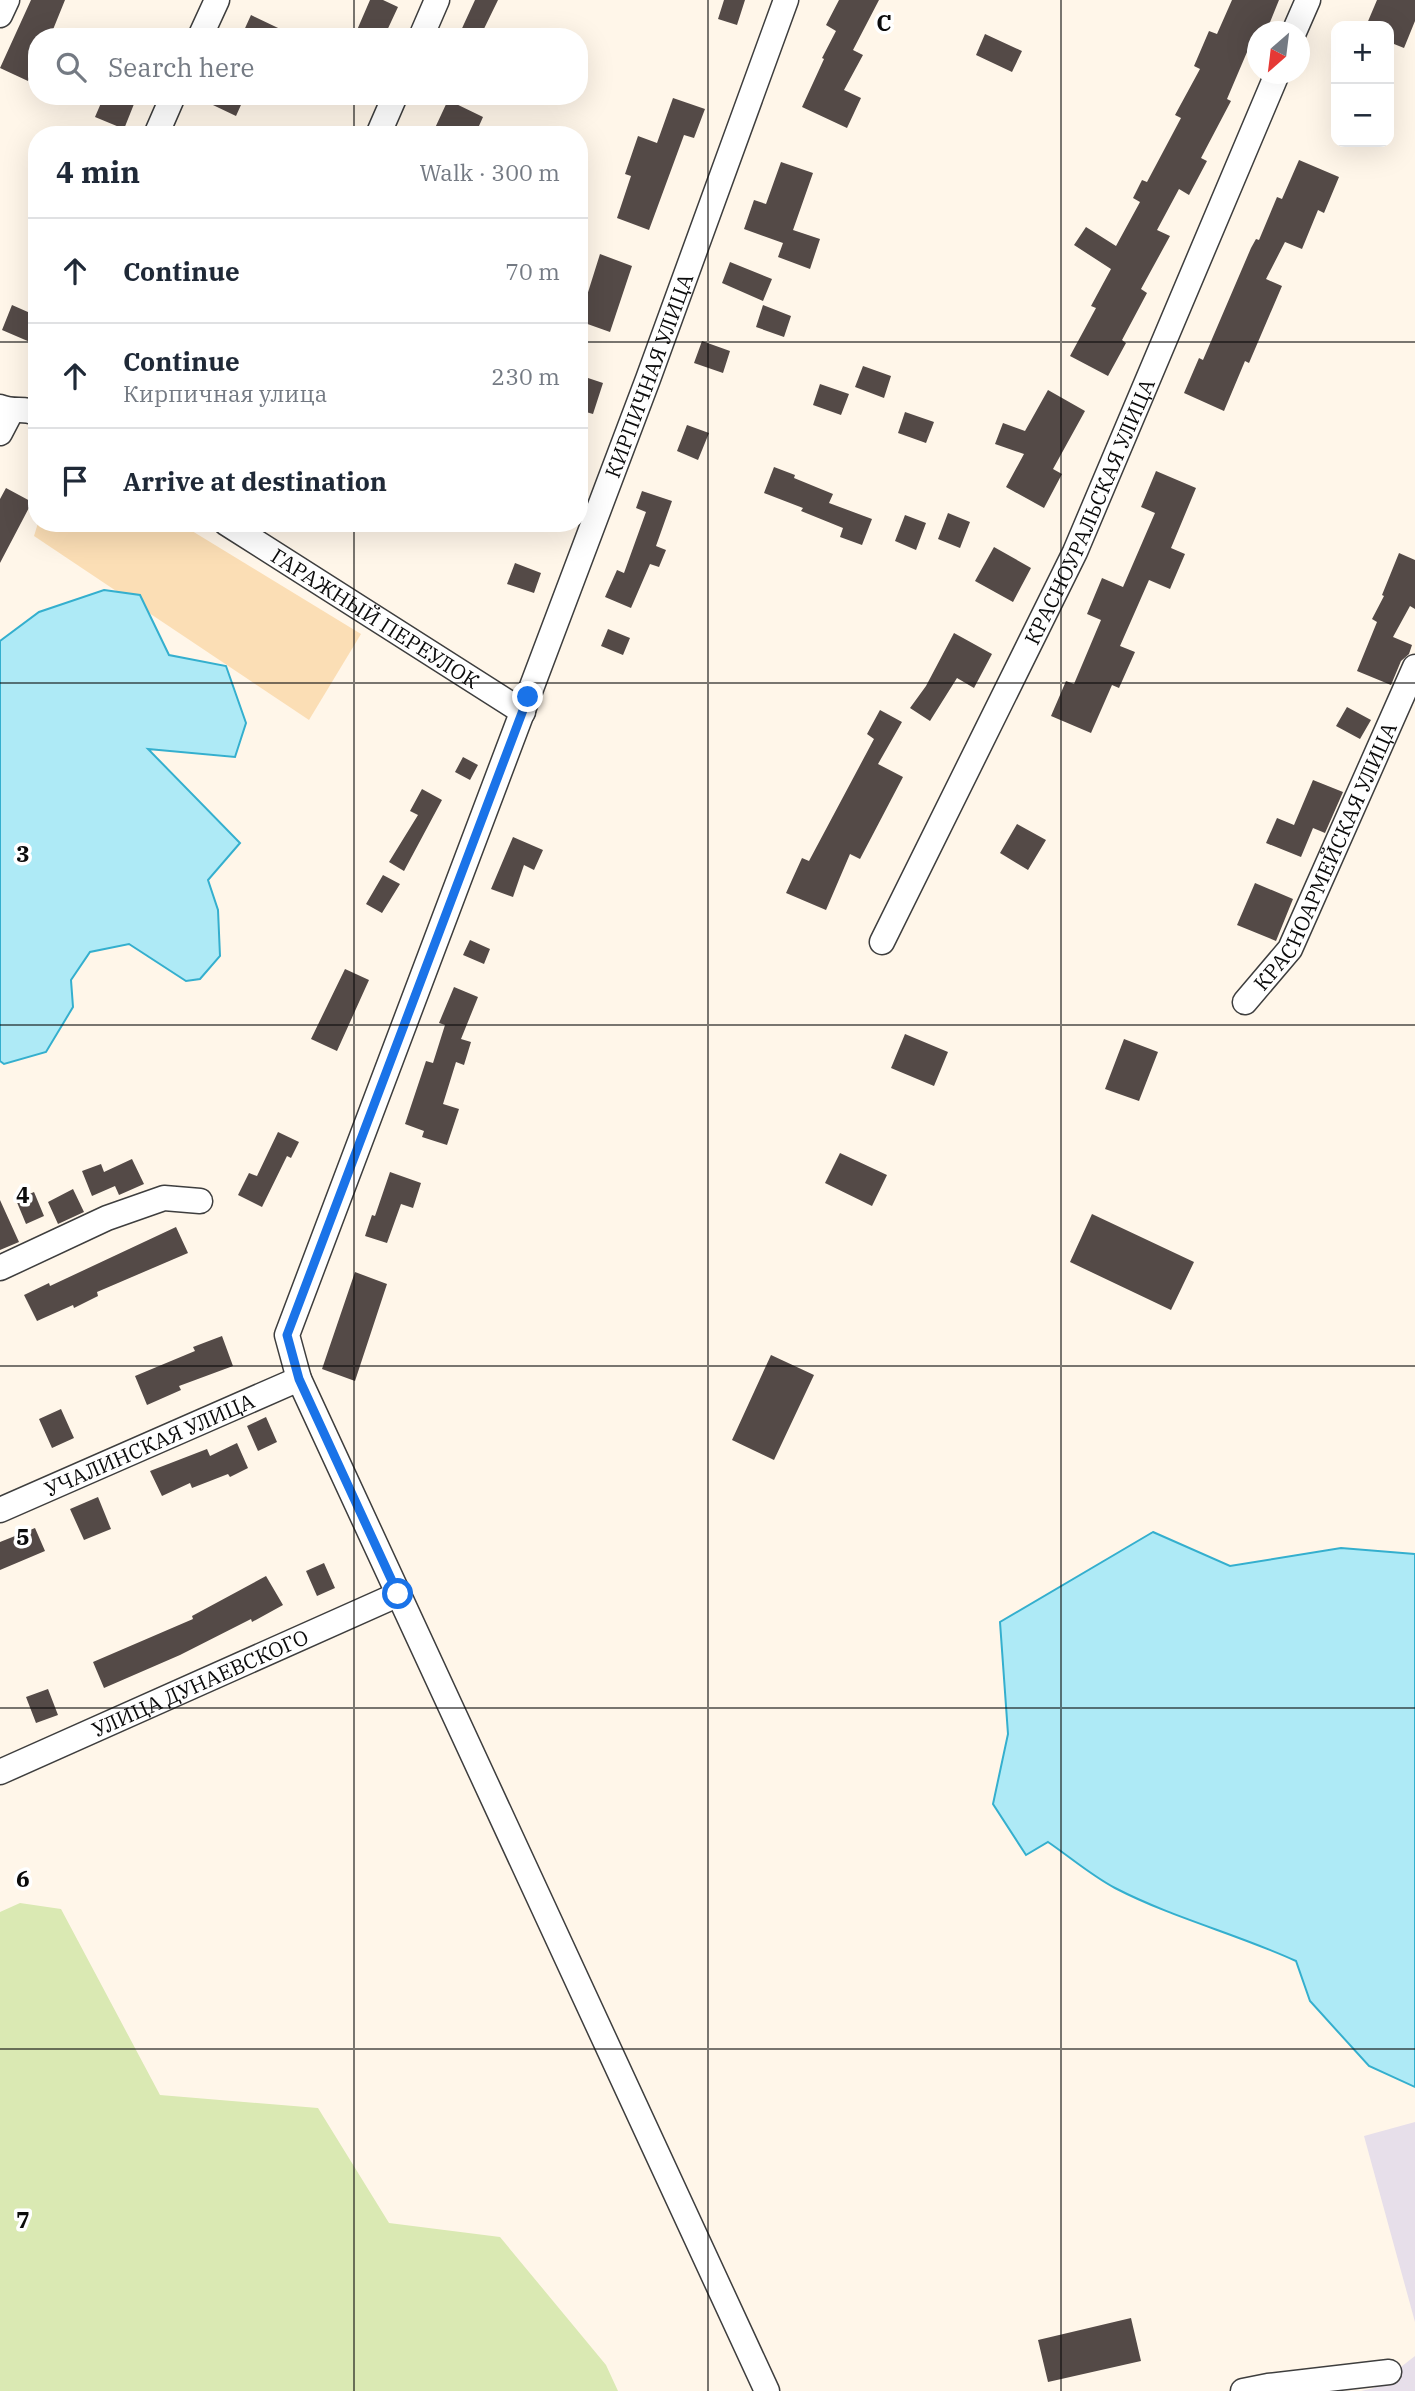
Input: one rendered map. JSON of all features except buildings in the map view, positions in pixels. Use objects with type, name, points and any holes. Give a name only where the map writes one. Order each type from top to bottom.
[{"type":"street","points":[[0,15],[7,0]]},
{"type":"street","points":[[204,28],[217,0]]},
{"type":"street","points":[[425,28],[437,0]]},
{"type":"street","name":"КИРПИЧНАЯ УЛИЦА","points":[[767,2391],[299,1379],[287,1335],[643,391],[786,0]]},
{"type":"street","points":[[1299,21],[1308,0]]},
{"type":"street","name":"КРАСНОУРАЛЬСКАЯ УЛИЦА","points":[[882,942],[1075,552],[1273,84]]},
{"type":"street","points":[[160,126],[169,105]]},
{"type":"street","points":[[382,126],[391,105]]},
{"type":"street","name":"ГАРАЖНЫЙ ПЕРЕУЛОК","points":[[240,532],[523,712]]},
{"type":"street","name":"КРАСНОАРМЕЙСКАЯ УЛИЦА","points":[[1245,1002],[1290,949],[1415,667]]},
{"type":"street","points":[[0,1268],[107,1218],[164,1198],[200,1201]]},
{"type":"street","name":"УЧАЛИНСКАЯ УЛИЦА","points":[[0,1510],[299,1379]]},
{"type":"street","name":"УЛИЦА ДУНАЕВСКОГО","points":[[0,1772],[398,1594]]},
{"type":"street","points":[[1243,2391],[1389,2372]]},
{"type":"shaded area","points":[[1415,2122],[1415,2322],[1364,2136]]},
{"type":"shaded area","points":[[1415,2356],[1415,2391],[1361,2391],[1374,2388]]},
{"type":"green space","points":[[20,1903],[61,1909],[160,2095],[318,2108],[389,2223],[500,2237],[606,2365],[618,2391],[0,2391],[0,1912]]},
{"type":"sand","points":[[35,532],[194,532],[361,634],[309,720],[34,536]]},
{"type":"water","points":[[104,590],[140,595],[169,655],[226,666],[246,723],[235,757],[148,749],[240,843],[208,880],[218,910],[220,956],[200,979],[186,981],[129,944],[90,952],[71,980],[73,1007],[46,1052],[4,1064],[0,1061],[0,641],[39,612]]},
{"type":"water","points":[[1153,1532],[1230,1566],[1341,1548],[1415,1554],[1415,2087],[1369,2066],[1310,2001],[1296,1961],[1137,1899],[1098,1878],[1048,1842],[1026,1855],[993,1804],[1008,1734],[1000,1622]]},
{"type":"route","points":[[398,1594],[299,1379],[287,1335],[528,697]]}]
